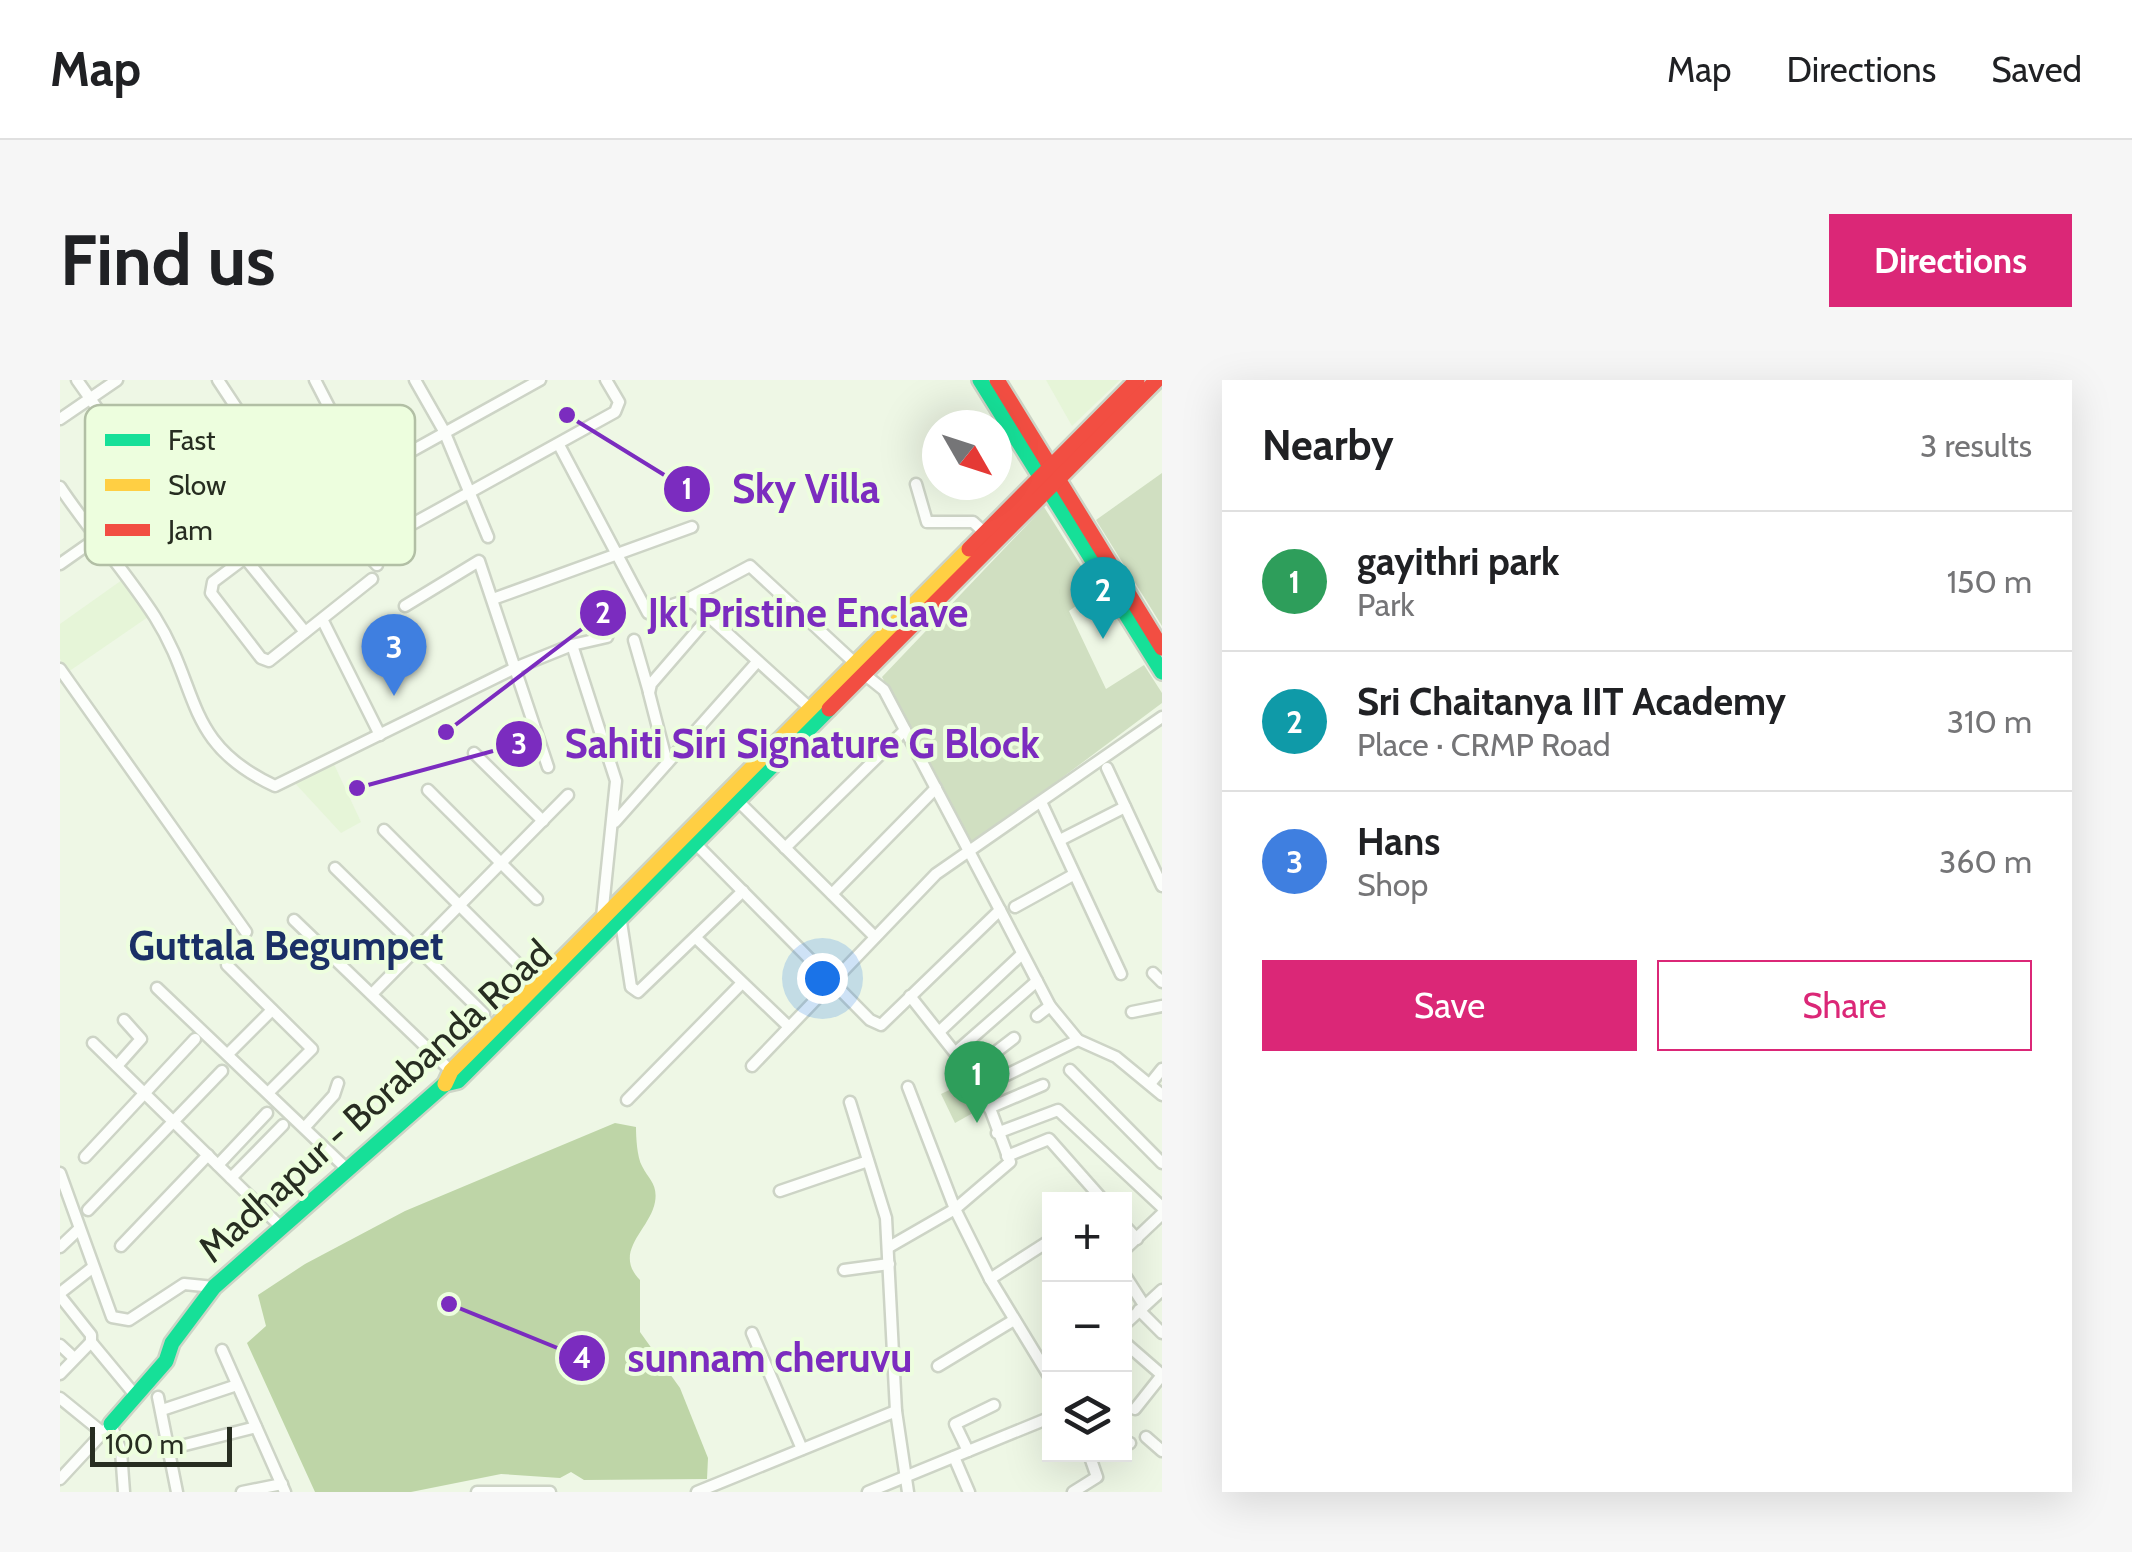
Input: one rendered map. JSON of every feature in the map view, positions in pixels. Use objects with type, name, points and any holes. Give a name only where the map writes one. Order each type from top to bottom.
[{"type":"street","points":[[77,380],[95,405]]},
{"type":"street","points":[[60,419],[117,380]]},
{"type":"street","points":[[218,380],[234,405]]},
{"type":"street","points":[[314,380],[326,405]]},
{"type":"street","points":[[416,380],[444,432],[488,537]]},
{"type":"street","points":[[415,448],[540,380]]},
{"type":"street","points":[[415,522],[615,412],[619,402],[606,380]]},
{"type":"street","points":[[980,380],[1162,648]]},
{"type":"street","points":[[997,380],[1048,480],[1162,672]]},
{"type":"street","points":[[1048,480],[1137,380]]},
{"type":"street","points":[[294,920],[372,994],[448,1077],[602,917],[812,711],[860,670],[986,534],[1157,380]]},
{"type":"street","points":[[559,445],[648,614],[684,601],[750,566],[881,686],[1050,1006],[1078,1040],[1116,1057],[1162,1094]]},
{"type":"street","name":"Madhapur - Borabanda Road","points":[[106,1428],[166,1361],[172,1343],[213,1288],[349,1171],[448,1077],[458,1082],[697,845],[860,670],[1048,480]]},
{"type":"street","points":[[916,484],[927,522],[974,522],[986,534]]},
{"type":"street","points":[[60,488],[85,526]]},
{"type":"street","points":[[493,599],[618,557],[692,526]]},
{"type":"street","points":[[60,564],[85,546]]},
{"type":"street","points":[[405,606],[480,561],[548,767]]},
{"type":"street","points":[[114,565],[156,619],[217,749],[248,774],[275,786],[515,668],[607,636]]},
{"type":"street","points":[[236,565],[213,582],[210,594],[261,658],[269,660],[372,579]]},
{"type":"street","points":[[251,565],[305,632]]},
{"type":"street","points":[[684,601],[696,604],[812,711]]},
{"type":"street","points":[[649,693],[656,677],[708,618]]},
{"type":"street","points":[[324,623],[380,735]]},
{"type":"street","points":[[634,640],[667,763]]},
{"type":"street","points":[[572,645],[611,757],[617,802],[602,917]]},
{"type":"street","points":[[613,823],[758,662]]},
{"type":"street","points":[[60,669],[246,932]]},
{"type":"street","points":[[752,1066],[936,874],[1162,717]]},
{"type":"street","points":[[786,848],[905,730]]},
{"type":"street","points":[[474,753],[544,821]]},
{"type":"street","points":[[1107,768],[1162,886]]},
{"type":"street","points":[[832,894],[936,788]]},
{"type":"street","points":[[428,790],[537,899]]},
{"type":"street","points":[[372,994],[568,795]]},
{"type":"street","points":[[739,802],[874,936]]},
{"type":"street","points":[[1042,804],[1121,974]]},
{"type":"street","points":[[1060,840],[1125,807]]},
{"type":"street","points":[[384,830],[525,970]]},
{"type":"street","points":[[697,845],[870,1020],[881,1025],[1000,910]]},
{"type":"street","points":[[335,868],[484,1014]]},
{"type":"street","points":[[1015,907],[1073,875]]},
{"type":"street","points":[[621,922],[631,987],[638,992],[743,891]]},
{"type":"street","points":[[696,938],[789,1026]]},
{"type":"street","points":[[940,1031],[1022,954]]},
{"type":"street","points":[[227,965],[312,1049],[269,1092]]},
{"type":"street","points":[[957,1051],[1037,981]]},
{"type":"street","points":[[627,1100],[742,983]]},
{"type":"street","points":[[158,988],[349,1171]]},
{"type":"street","points":[[890,1247],[955,1209],[1008,1168],[982,1088],[957,1051],[910,996]]},
{"type":"street","points":[[1036,1016],[1050,1006]]},
{"type":"street","points":[[1132,1012],[1162,1006]]},
{"type":"street","points":[[229,1054],[272,1010]]},
{"type":"street","points":[[117,1066],[141,1039],[124,1020]]},
{"type":"street","points":[[971,1071],[1014,1038]]},
{"type":"street","points":[[85,1157],[195,1040]]},
{"type":"street","points":[[982,1088],[1078,1040]]},
{"type":"street","points":[[93,1043],[282,1228]]},
{"type":"street","points":[[1150,1084],[1162,1069]]},
{"type":"street","points":[[1070,1070],[1160,1158]]},
{"type":"street","points":[[88,1210],[222,1072]]},
{"type":"street","points":[[305,1126],[334,1095],[338,1083]]},
{"type":"street","points":[[989,1108],[1043,1085]]},
{"type":"street","points":[[908,1087],[955,1209],[990,1279],[1047,1372]]},
{"type":"street","points":[[850,1102],[886,1218],[896,1411],[903,1479],[908,1492]]},
{"type":"street","points":[[997,1133],[1058,1110],[1162,1211],[1132,1243]]},
{"type":"street","points":[[218,1165],[267,1113]]},
{"type":"street","points":[[231,1178],[282,1125]]},
{"type":"street","points":[[1007,1156],[1049,1139],[1095,1192]]},
{"type":"street","points":[[122,1246],[208,1155]]},
{"type":"street","points":[[780,1192],[868,1162]]},
{"type":"street","points":[[60,1173],[63,1191],[112,1317],[122,1321],[136,1317],[184,1284],[213,1288]]},
{"type":"street","points":[[60,1247],[78,1230]]},
{"type":"street","points":[[1132,1234],[1137,1239]]},
{"type":"street","points":[[990,1279],[1042,1246]]},
{"type":"street","points":[[844,1270],[889,1264]]},
{"type":"street","points":[[92,1268],[60,1295],[91,1335],[91,1342],[135,1394]]},
{"type":"street","points":[[1128,1282],[1141,1308],[1162,1333]]},
{"type":"street","points":[[1132,1317],[1162,1291]]},
{"type":"street","points":[[938,1366],[1014,1320]]},
{"type":"street","points":[[752,1333],[802,1449]]},
{"type":"street","points":[[60,1374],[91,1342]]},
{"type":"street","points":[[60,1345],[74,1358]]},
{"type":"street","points":[[1132,1349],[1162,1375],[1135,1410]]},
{"type":"street","points":[[222,1350],[283,1488],[242,1492]]},
{"type":"street","points":[[1035,1353],[1042,1350]]},
{"type":"street","points":[[162,1410],[238,1385]]},
{"type":"street","points":[[158,1397],[176,1492]]},
{"type":"street","points":[[60,1398],[106,1428],[121,1452],[124,1492]]},
{"type":"street","points":[[968,1451],[955,1424],[994,1405]]},
{"type":"street","points":[[697,1492],[896,1411]]},
{"type":"street","points":[[868,1492],[1042,1421]]},
{"type":"street","points":[[169,1450],[256,1427]]},
{"type":"street","points":[[60,1479],[106,1428]]},
{"type":"street","points":[[1146,1437],[1162,1450]]},
{"type":"street","points":[[954,1458],[968,1492]]},
{"type":"street","points":[[1073,1492],[1097,1477],[1092,1462]]},
{"type":"street","points":[[478,1492],[550,1492]]},
{"type":"shaded area","points":[[1046,380],[1120,380],[1072,426]]},
{"type":"shaded area","points":[[1162,473],[1162,626],[1096,520]]},
{"type":"shaded area","points":[[1044,507],[1097,591],[1069,611],[1106,689],[1144,665],[1162,693],[1162,703],[972,845],[882,677]]},
{"type":"shaded area","points":[[122,580],[148,617],[68,672],[60,659],[60,624]]},
{"type":"shaded area","points":[[332,760],[361,822],[341,833],[293,781]]},
{"type":"shaded area","points":[[968,1081],[980,1109],[955,1123],[941,1094]]},
{"type":"shaded area","points":[[615,1123],[636,1127],[640,1162],[655,1191],[652,1212],[631,1250],[632,1269],[640,1280],[640,1332],[680,1388],[708,1458],[707,1479],[584,1480],[571,1472],[560,1478],[501,1474],[411,1492],[315,1492],[247,1343],[266,1326],[258,1295],[305,1264],[405,1211]]},
{"type":"traffic: fast","points":[[980,380],[1162,672]]},
{"type":"traffic: fast","points":[[111,1424],[166,1361],[172,1343],[214,1287],[445,1084],[458,1081],[829,709]]},
{"type":"traffic: slow","points":[[445,1084],[451,1071],[969,549]]},
{"type":"traffic: jam","points":[[997,380],[1162,648]]},
{"type":"traffic: jam","points":[[969,549],[1137,380]]},
{"type":"traffic: jam","points":[[829,709],[1157,380]]},
{"type":"place","name":"Sky Villa","points":[[567,415]]},
{"type":"place","name":"Sri Chaitanya IIT Academy","points":[[1103,639]]},
{"type":"place","name":"Hans","points":[[394,696]]},
{"type":"place","name":"Jkl Pristine Enclave","points":[[446,732]]},
{"type":"place","name":"Sahiti Siri Signature G Block","points":[[357,788]]},
{"type":"place","name":"gayithri park","points":[[977,1123]]},
{"type":"place","name":"sunnam cheruvu","points":[[449,1304]]},
{"type":"district","name":"Guttala Begumpet","points":[[286,946]]}]
